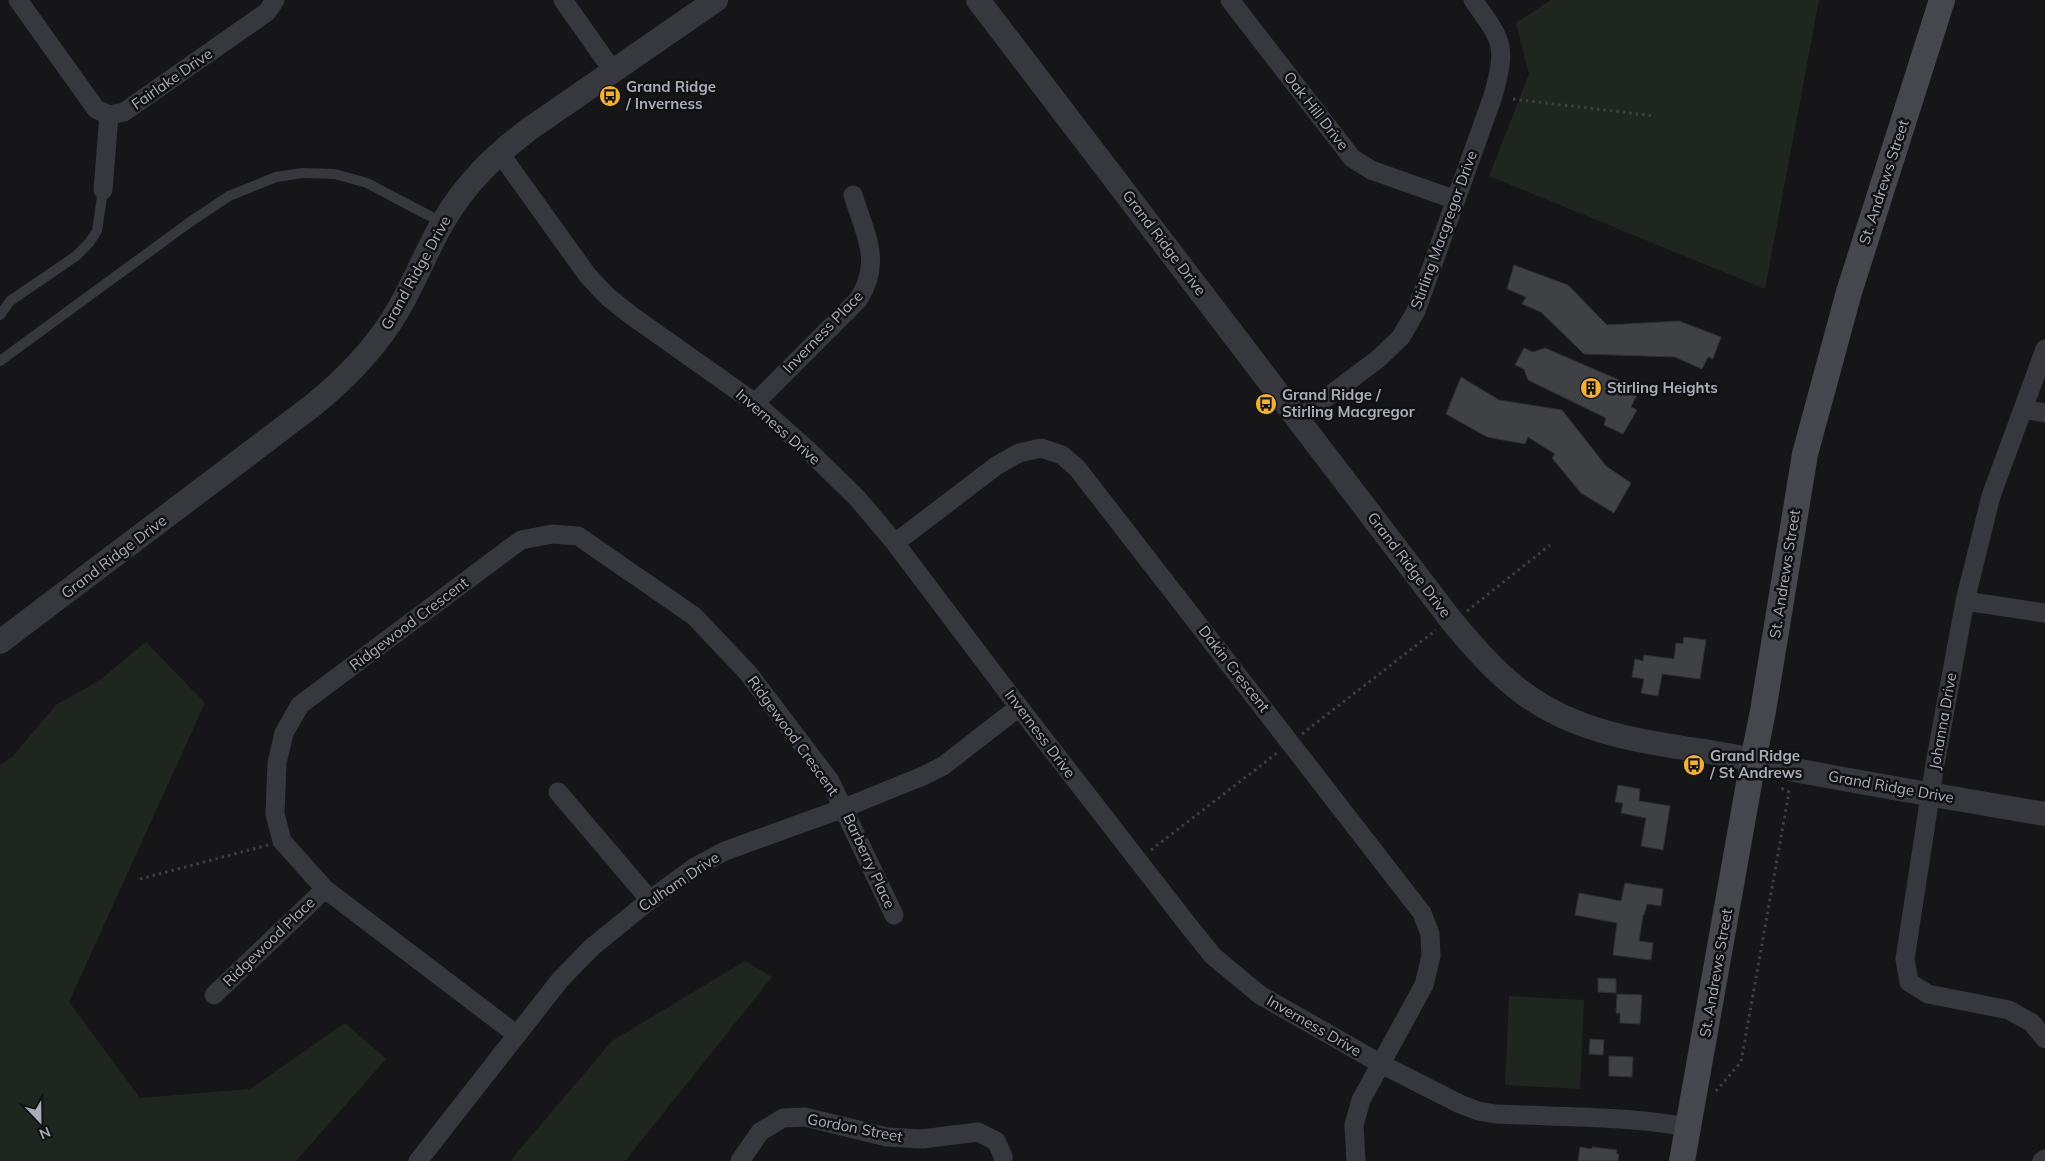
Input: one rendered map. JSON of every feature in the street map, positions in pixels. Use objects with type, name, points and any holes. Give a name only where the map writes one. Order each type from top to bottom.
[{"type":"main road","name":"St. Andrews Street","points":[[1682,1161],[1763,712],[1805,454],[1849,292],[1942,0]]},
{"type":"street","points":[[18,0],[96,109],[109,114],[102,190]]},
{"type":"street","name":"Fairlake Drive","points":[[109,114],[124,112],[267,12],[275,0]]},
{"type":"street","points":[[563,0],[613,71]]},
{"type":"street","name":"Grand Ridge Drive","points":[[0,642],[289,424],[343,381],[370,352],[393,319],[443,222],[478,172],[499,152],[716,0]]},
{"type":"street","name":"Grand Ridge Drive","points":[[978,0],[1473,647],[1497,673],[1521,693],[1580,725],[1630,737],[1753,760],[1782,768],[2045,814]]},
{"type":"street","name":"Oak Hill Drive","points":[[1230,0],[1352,158],[1371,170],[1456,200]]},
{"type":"street","name":"Stirling Macgregor Drive","points":[[1298,419],[1378,359],[1401,336],[1416,311],[1493,96],[1500,69],[1502,51],[1496,32],[1473,0]]},
{"type":"street","name":"Inverness Drive","points":[[499,152],[588,276],[608,296],[632,316],[755,403],[808,450],[858,499],[895,543],[1137,861],[1213,956],[1240,979],[1260,995],[1382,1064],[1460,1104],[1478,1111],[1496,1114],[1624,1119],[1688,1127]]},
{"type":"street","name":"Inverness Place","points":[[755,403],[858,300],[867,286],[872,270],[870,250],[853,195]]},
{"type":"street","name":"Johanna Drive","points":[[2045,348],[1991,496],[1965,601],[1905,959],[1909,982],[1928,994],[2009,1010],[2032,1023],[2045,1039]]},
{"type":"street","points":[[2023,409],[2045,413]]},
{"type":"street","name":"Dakin Crescent","points":[[895,543],[996,466],[1019,453],[1042,448],[1062,455],[1077,468],[1422,913],[1430,934],[1431,956],[1428,971],[1424,985],[1382,1064],[1368,1085],[1357,1111],[1354,1125],[1356,1161]]},
{"type":"street","name":"Ridgewood Crescent","points":[[517,1035],[325,889],[282,841],[275,814],[277,763],[284,733],[300,705],[521,540],[552,534],[578,536],[694,616],[748,673],[830,781],[844,808]]},
{"type":"street","points":[[1965,601],[2045,613]]},
{"type":"street","name":"Culham Drive","points":[[418,1161],[560,980],[590,948],[650,900],[695,867],[725,851],[844,808],[943,766],[1019,707]]},
{"type":"street","points":[[558,792],[650,900]]},
{"type":"street","name":"Barberry Place","points":[[844,808],[894,915]]},
{"type":"street","name":"Ridgewood Place","points":[[214,996],[325,889]]},
{"type":"street","name":"Gordon Street","points":[[740,1161],[760,1132],[783,1118],[804,1117],[887,1137],[922,1139],[978,1132],[996,1141],[1003,1156],[1003,1161]]},
{"type":"lane","points":[[0,361],[190,222],[229,196],[276,177],[303,173],[335,174],[351,178],[367,183],[443,222]]},
{"type":"lane","points":[[0,315],[10,301],[76,256],[89,243],[97,231],[102,190]]},
{"type":"path","points":[[1513,99],[1655,116]]},
{"type":"path","points":[[1463,614],[1550,545]]},
{"type":"path","points":[[1300,736],[1440,627]]},
{"type":"path","points":[[1137,861],[1283,748]]},
{"type":"path","points":[[1714,1093],[1741,1062],[1789,792]]},
{"type":"path","points":[[140,879],[282,841]]},
{"type":"shaded area","points":[[1551,0],[1819,0],[1765,289],[1489,176],[1529,74],[1516,23]]},
{"type":"shaded area","points":[[146,642],[205,703],[69,1002],[140,1098],[250,1089],[345,1023],[386,1059],[296,1161],[0,1161],[0,765],[12,757],[56,705],[100,680]]},
{"type":"shaded area","points":[[745,961],[772,977],[625,1161],[510,1161],[612,1041]]},
{"type":"shaded area","points":[[1509,996],[1584,1000],[1580,1089],[1505,1085]]},
{"type":"building","points":[[1514,265],[1568,285],[1607,325],[1679,321],[1721,337],[1713,359],[1708,357],[1702,369],[1675,357],[1584,354],[1541,312],[1522,304],[1526,297],[1507,289]]},
{"type":"building","points":[[1524,348],[1533,352],[1545,348],[1640,389],[1631,407],[1637,410],[1623,434],[1604,425],[1606,418],[1528,380],[1524,369],[1515,365]]},
{"type":"building","points":[[1461,377],[1499,400],[1562,410],[1606,466],[1631,483],[1614,513],[1581,493],[1552,458],[1555,454],[1528,437],[1525,444],[1487,437],[1446,414]]},
{"type":"building","points":[[1684,637],[1706,640],[1700,679],[1662,674],[1658,696],[1641,693],[1644,679],[1632,677],[1635,659],[1643,661],[1644,655],[1674,659],[1676,643],[1683,644]]},
{"type":"building","points":[[1618,785],[1640,789],[1639,801],[1670,806],[1663,850],[1641,846],[1646,818],[1621,813],[1623,803],[1615,802]]},
{"type":"building","points":[[1625,883],[1663,889],[1661,906],[1647,904],[1643,915],[1639,941],[1653,943],[1651,960],[1613,955],[1617,923],[1575,915],[1579,893],[1621,901]]},
{"type":"building","points":[[1598,978],[1616,979],[1616,993],[1598,992]]},
{"type":"building","points":[[1617,994],[1642,995],[1640,1024],[1620,1023],[1620,1013],[1616,1013]]},
{"type":"building","points":[[1590,1039],[1604,1040],[1603,1055],[1589,1054]]},
{"type":"building","points":[[1609,1056],[1633,1057],[1632,1077],[1609,1076]]},
{"type":"building","points":[[1580,1147],[1617,1150],[1616,1154],[1619,1154],[1618,1161],[1578,1161]]},
{"type":"place","name":"Grand Ridge / Inverness","points":[[610,96]]},
{"type":"place","name":"Stirling Heights","points":[[1591,388]]},
{"type":"place","name":"Grand Ridge / Stirling Macgregor","points":[[1266,404]]},
{"type":"place","name":"Grand Ridge / St Andrews","points":[[1694,765]]}]
